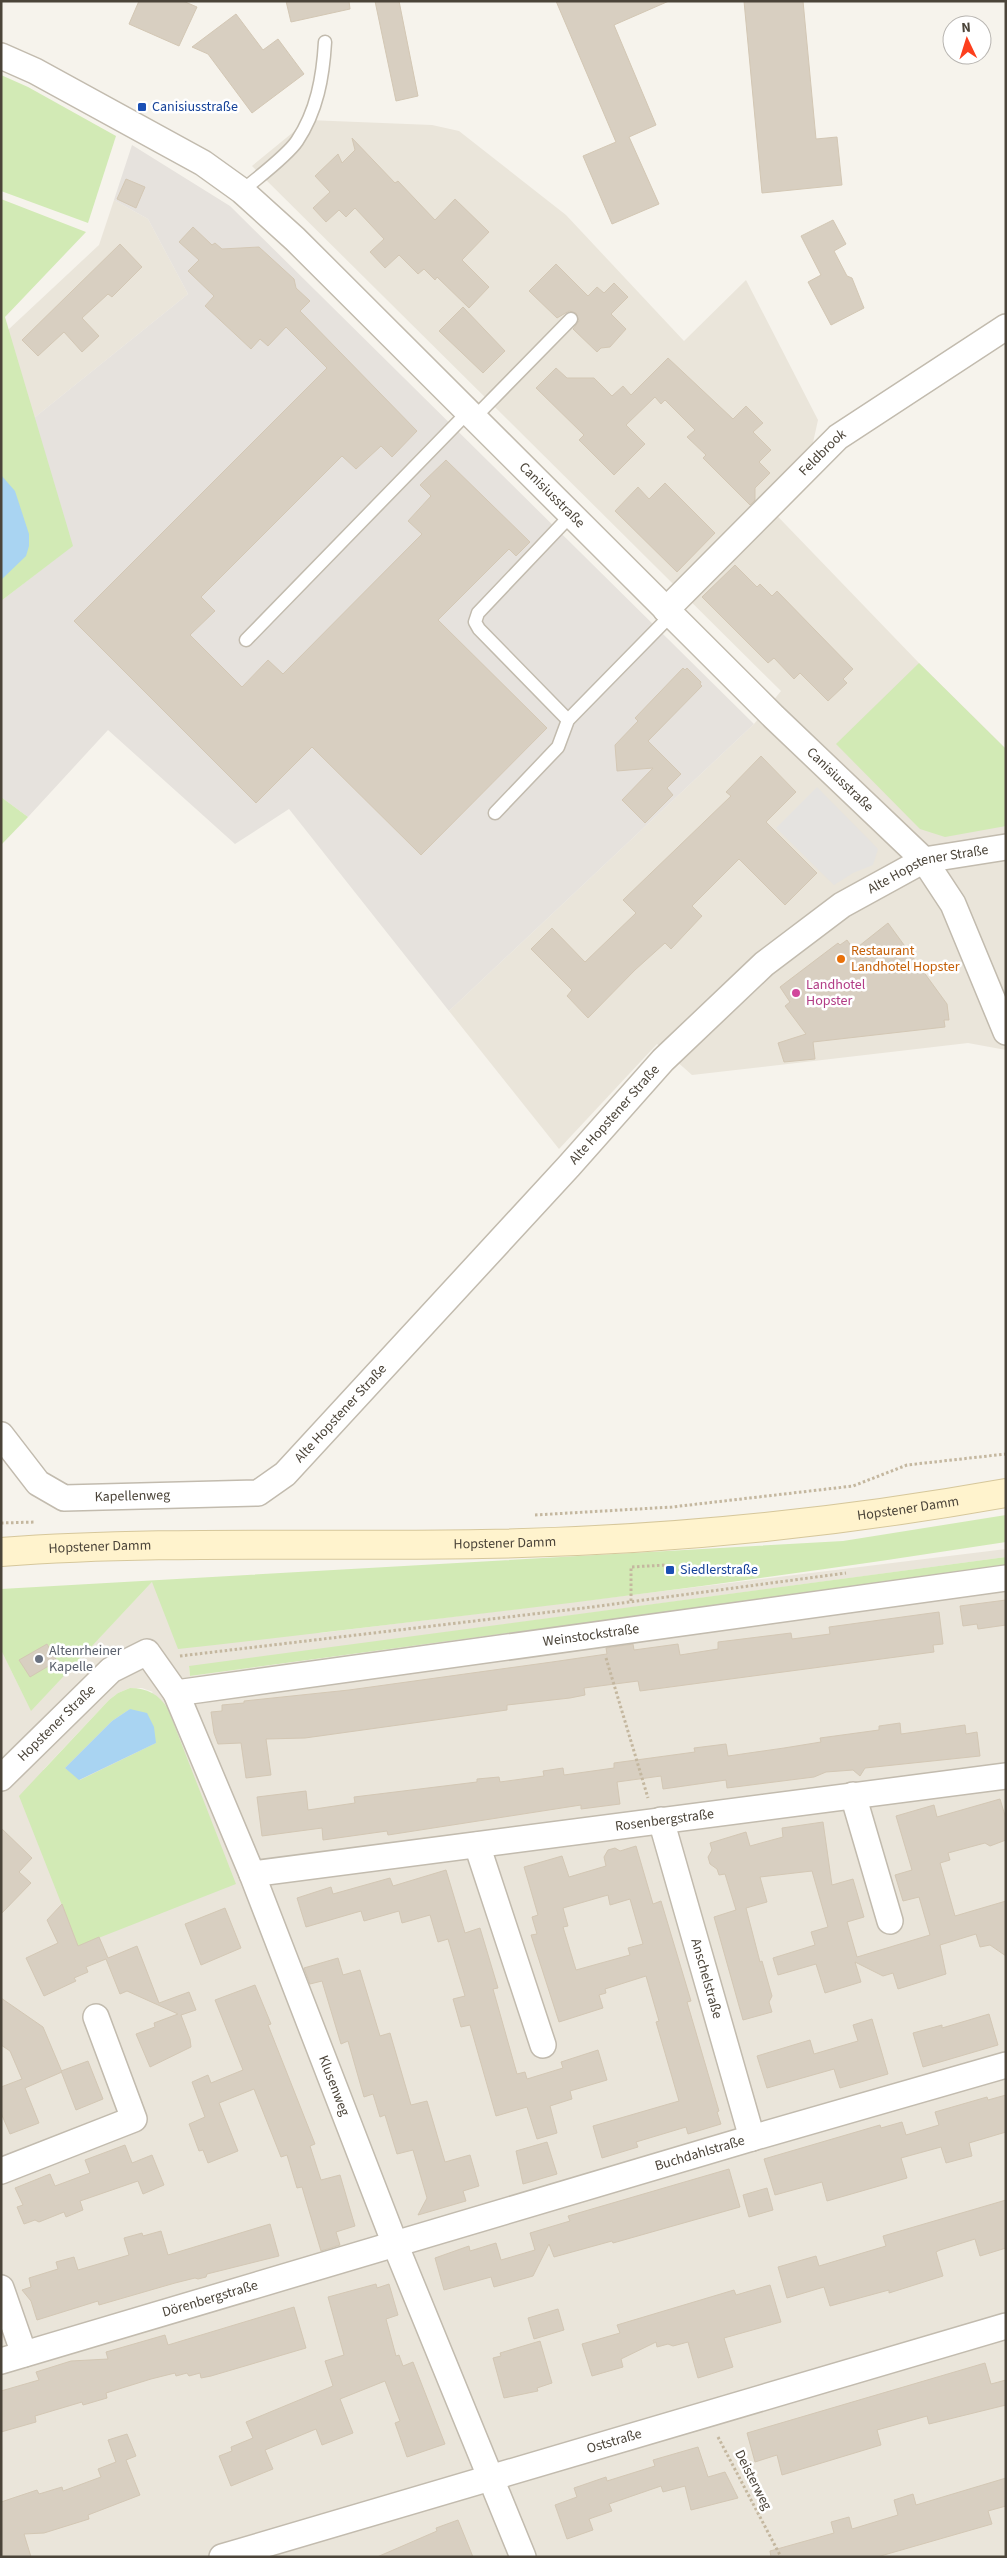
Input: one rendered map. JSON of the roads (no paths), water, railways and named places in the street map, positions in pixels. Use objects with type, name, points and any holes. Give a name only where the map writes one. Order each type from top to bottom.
[{"type":"main road","name":"Hopstener Damm","points":[[1,1552],[183,1544],[483,1544],[669,1537],[785,1526],[912,1510],[1006,1493]]},
{"type":"street","name":"Canisiusstraße","points":[[1,56],[35,71],[203,162],[242,191],[295,239],[669,613],[924,860],[953,904],[1006,1032]]},
{"type":"street","name":"Feldbrook","points":[[669,613],[838,437],[1006,327]]},
{"type":"street","name":"Alte Hopstener Straße","points":[[285,1474],[569,1166],[663,1060],[764,964],[842,905],[924,860],[1006,847]]},
{"type":"street","name":"Kapellenweg","points":[[1,1435],[38,1483],[64,1498],[258,1493],[285,1474]]},
{"type":"street","name":"Weinstockstraße","points":[[176,1693],[1006,1578]]},
{"type":"street","name":"Hopstener Straße","points":[[1,1778],[111,1670],[147,1652],[176,1693]]},
{"type":"street","name":"Klusenweg","points":[[176,1693],[252,1874],[395,2244],[523,2557]]},
{"type":"street","name":"Rosenbergstraße","points":[[252,1874],[1006,1776]]},
{"type":"street","points":[[852,1795],[890,1921]]},
{"type":"street","name":"Anschelstraße","points":[[658,1820],[752,2138]]},
{"type":"street","points":[[477,1846],[543,2045]]},
{"type":"street","points":[[1,2171],[134,2120],[96,2017]]},
{"type":"street","name":"Buchdahlstraße","points":[[395,2244],[752,2138],[1006,2066]]},
{"type":"street","name":"Dörenbergstraße","points":[[1,2288],[13,2358],[395,2244]]},
{"type":"street","name":"Oststraße","points":[[227,2556],[1006,2326]]},
{"type":"lane","points":[[242,191],[296,143],[312,114],[323,77],[325,42]]},
{"type":"lane","points":[[246,640],[471,415],[571,319]]},
{"type":"lane","points":[[568,720],[479,629],[475,622],[478,613],[571,515]]},
{"type":"lane","points":[[495,812],[558,747],[568,720],[669,613]]},
{"type":"water","points":[[1,475],[15,491],[29,534],[29,546],[26,556],[1,580]]},
{"type":"water","points":[[130,1709],[147,1713],[154,1727],[156,1743],[79,1780],[65,1768],[112,1721]]},
{"type":"place","name":"Canisiusstraße","points":[[142,107]]},
{"type":"place","name":"Restaurant Landhotel Hopster","points":[[841,959]]},
{"type":"place","name":"Landhotel Hopster","points":[[796,993]]},
{"type":"place","name":"Siedlerstraße","points":[[670,1570]]},
{"type":"place","name":"Altenrheiner Kapelle","points":[[39,1659]]}]
